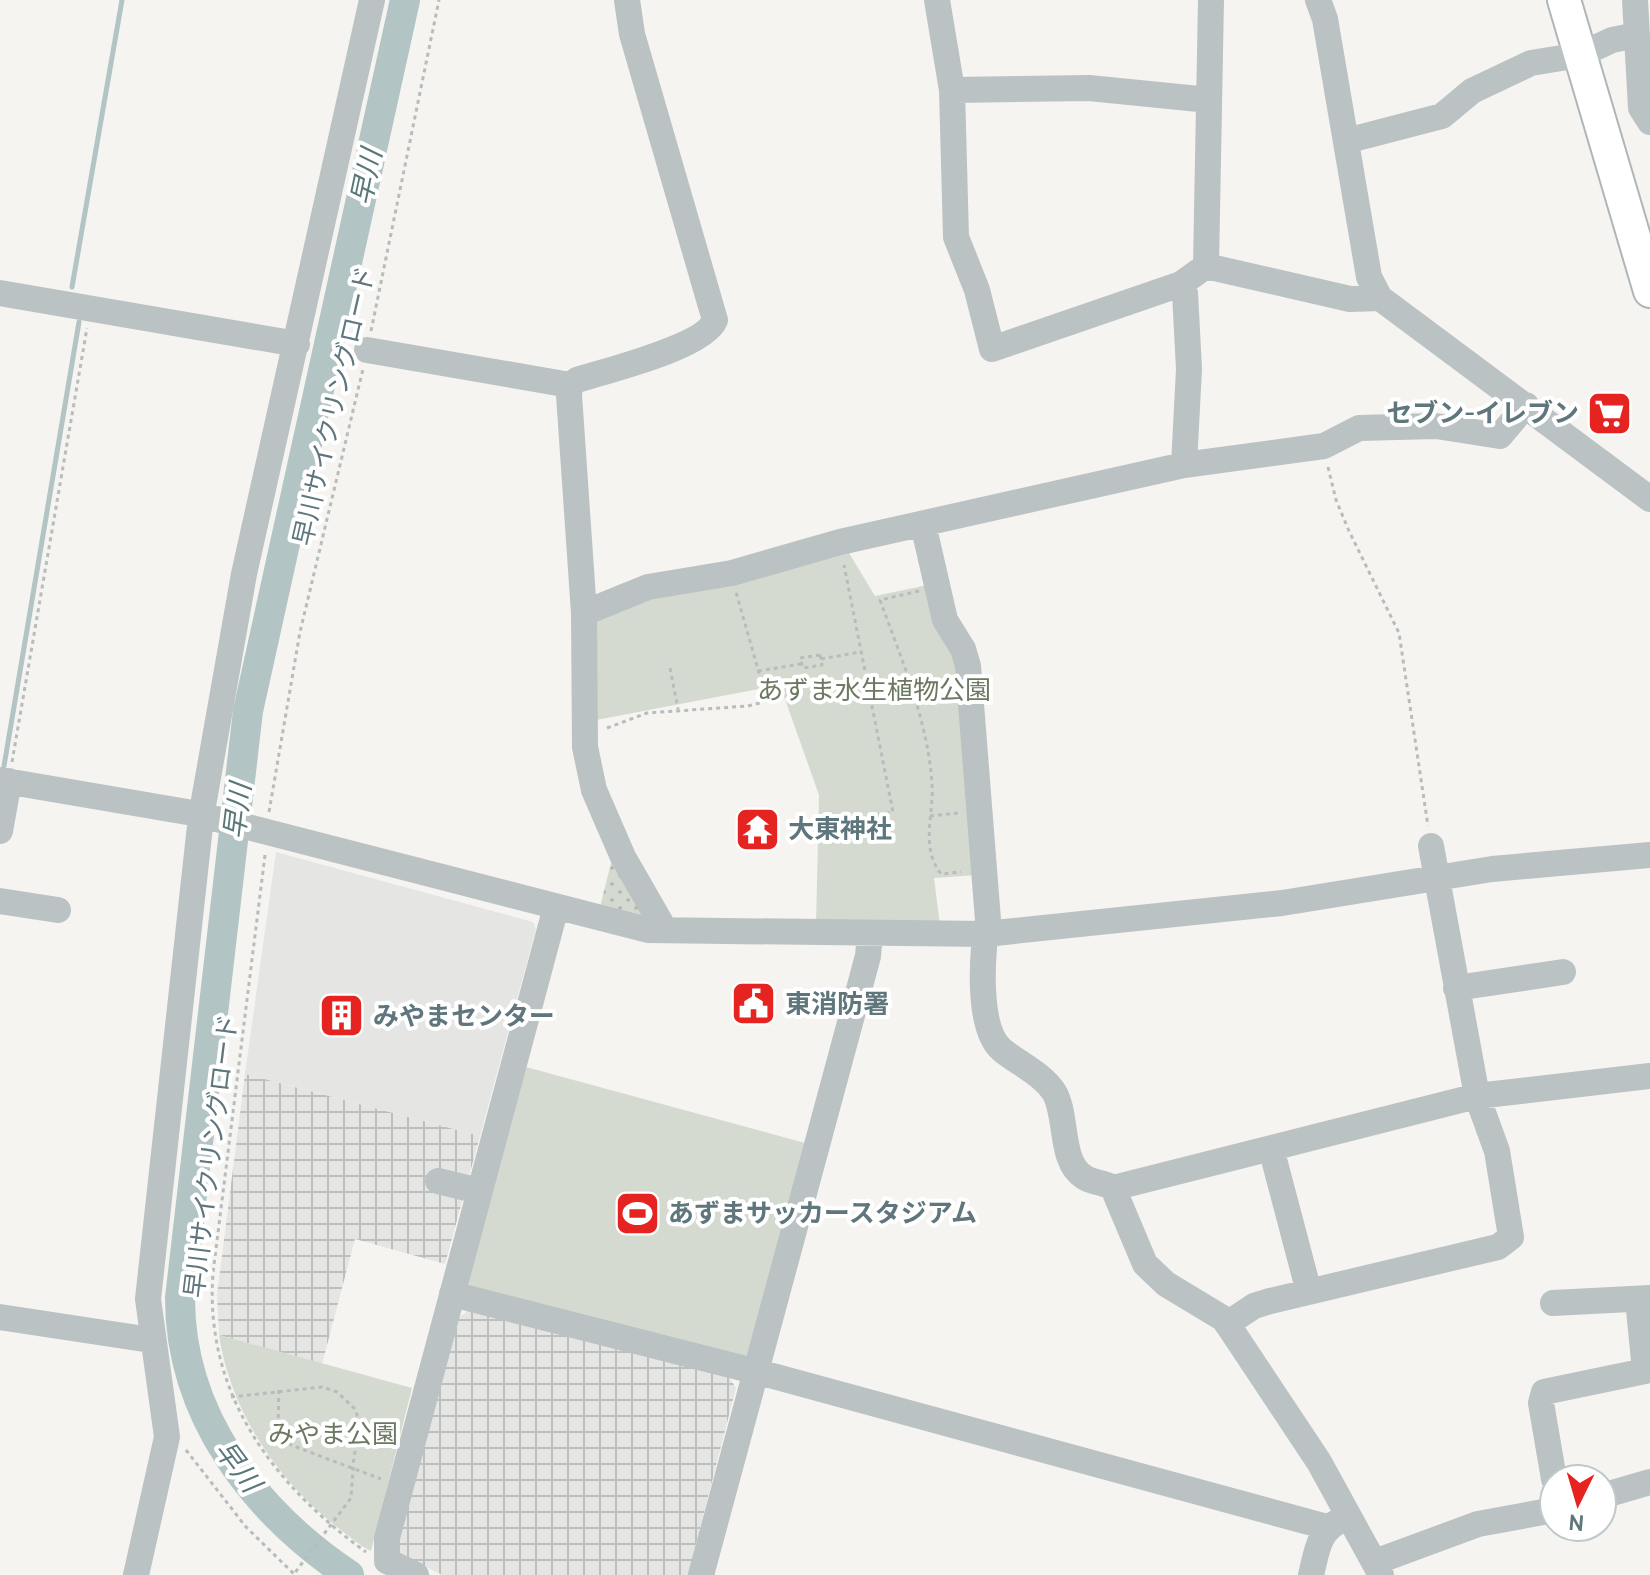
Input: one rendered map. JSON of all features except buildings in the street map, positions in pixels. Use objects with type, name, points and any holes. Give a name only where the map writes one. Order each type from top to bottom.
[{"type":"main road","points":[[1564,0],[1650,291]]},
{"type":"street","points":[[136,1575],[167,1437],[151,1340],[148,1299],[206,818],[244,574],[372,0]]},
{"type":"street","points":[[367,350],[570,385],[674,348],[708,330],[715,320],[632,34],[627,0]]},
{"type":"street","points":[[937,0],[952,90],[956,237],[977,290],[992,349],[1181,284],[1206,266],[1350,299],[1380,298]]},
{"type":"street","points":[[1206,266],[1211,0]]},
{"type":"street","points":[[1318,0],[1325,19],[1369,277],[1380,298],[1650,499]]},
{"type":"street","points":[[1346,141],[1442,116],[1472,91],[1531,63],[1580,55],[1612,40],[1640,16]]},
{"type":"street","points":[[1640,16],[1641,108],[1650,122]]},
{"type":"street","points":[[952,90],[1089,88],[1209,100]]},
{"type":"street","points":[[1181,284],[1185,293],[1189,369],[1184,465]]},
{"type":"street","points":[[0,293],[297,344]]},
{"type":"street","points":[[570,385],[584,613],[585,726],[594,790],[623,857],[665,930]]},
{"type":"street","points":[[584,613],[648,587],[732,573],[840,542],[1184,465],[1324,446],[1368,426],[1436,426],[1500,436],[1526,405]]},
{"type":"street","points":[[923,524],[945,620],[963,649],[968,666],[987,908],[982,947],[987,1020],[994,1042],[1041,1077],[1054,1093],[1077,1169],[1084,1178],[1113,1188],[1477,1096],[1650,1076]]},
{"type":"street","points":[[0,831],[4,780],[265,831],[638,928],[870,933],[985,934],[1110,923],[1282,903],[1492,869],[1650,855]]},
{"type":"street","points":[[1227,1324],[1254,1306],[1506,1244],[1511,1237],[1497,1151],[1477,1096],[1431,846]]},
{"type":"street","points":[[0,901],[58,910]]},
{"type":"street","points":[[416,1575],[390,1563],[386,1555],[414,1438],[556,907]]},
{"type":"street","points":[[701,1575],[868,956],[870,933]]},
{"type":"street","points":[[1456,988],[1563,972]]},
{"type":"street","points":[[1271,1148],[1309,1292]]},
{"type":"street","points":[[438,1181],[479,1191]]},
{"type":"street","points":[[1113,1188],[1145,1264],[1166,1284],[1227,1324],[1319,1462],[1338,1522],[1378,1568],[1478,1524],[1538,1513]]},
{"type":"street","points":[[452,1294],[1338,1522]]},
{"type":"street","points":[[1551,1463],[1541,1403],[1544,1392],[1645,1371],[1644,1298],[1553,1303]]},
{"type":"street","points":[[0,1317],[151,1340]]},
{"type":"street","points":[[1618,1491],[1650,1482]]},
{"type":"street","points":[[1311,1575],[1338,1522]]},
{"type":"path","name":"早川サイクリングロード","points":[[372,1557],[329,1529],[267,1460],[231,1397],[217,1352],[211,1297],[265,831],[300,632],[367,350],[439,0]]},
{"type":"path","points":[[4,780],[90,308]]},
{"type":"path","points":[[1324,446],[1336,500],[1399,633],[1431,846]]},
{"type":"path","points":[[839,824],[893,812],[840,542]]},
{"type":"path","points":[[585,726],[597,731],[647,713],[748,706],[767,701],[733,584]]},
{"type":"path","points":[[925,589],[880,600],[910,683],[930,769],[927,834],[936,867],[941,874],[963,872]]},
{"type":"path","points":[[821,659],[861,651]]},
{"type":"path","points":[[820,655],[822,665],[803,668],[801,664],[800,658],[820,655]]},
{"type":"path","points":[[758,671],[801,664]]},
{"type":"path","points":[[670,668],[678,709]]},
{"type":"path","points":[[930,816],[969,812]]},
{"type":"path","points":[[182,1445],[246,1527],[295,1573],[351,1498],[354,1455],[361,1429],[356,1410],[347,1399],[322,1387],[231,1397]]},
{"type":"path","points":[[279,1390],[278,1426],[287,1441],[307,1455],[393,1483]]},
{"type":"shaded area","points":[[276,852],[533,922],[536,929],[480,1136],[245,1074]]},
{"type":"shaded area","points":[[245,1074],[480,1136],[445,1264],[355,1239],[322,1364],[219,1335],[217,1295]]},
{"type":"shaded area","points":[[476,1305],[724,1369],[736,1388],[688,1575],[442,1575],[395,1551],[455,1320]]},
{"type":"green space","name":"あずま水生植物公園","points":[[846,548],[875,596],[928,585],[962,668],[978,875],[934,878],[940,925],[816,924],[819,795],[780,685],[591,721],[594,620],[653,592]]},
{"type":"green space","points":[[613,855],[647,920],[600,907]]},
{"type":"green space","name":"あずまサッカースタジアム","points":[[526,1067],[805,1143],[747,1361],[470,1288],[468,1283]]},
{"type":"green space","name":"みやま公園","points":[[219,1335],[412,1388],[371,1551],[301,1494],[263,1447],[235,1393]]},
{"type":"waterway","points":[[72,287],[122,0]]},
{"type":"waterway","name":"早川","points":[[349,1575],[283,1522],[254,1491],[229,1457],[209,1421],[193,1382],[183,1341],[180,1298],[248,711],[405,0]]},
{"type":"waterway","points":[[4,766],[79,322]]},
{"type":"place","name":"セブン-イレブン","points":[[1610,413]]},
{"type":"place","name":"大東神社","points":[[757,829]]},
{"type":"place","name":"東消防署","points":[[754,1004]]},
{"type":"place","name":"みやまセンター","points":[[342,1016]]},
{"type":"place","name":"あずまサッカースタジアム","points":[[637,1213]]}]
